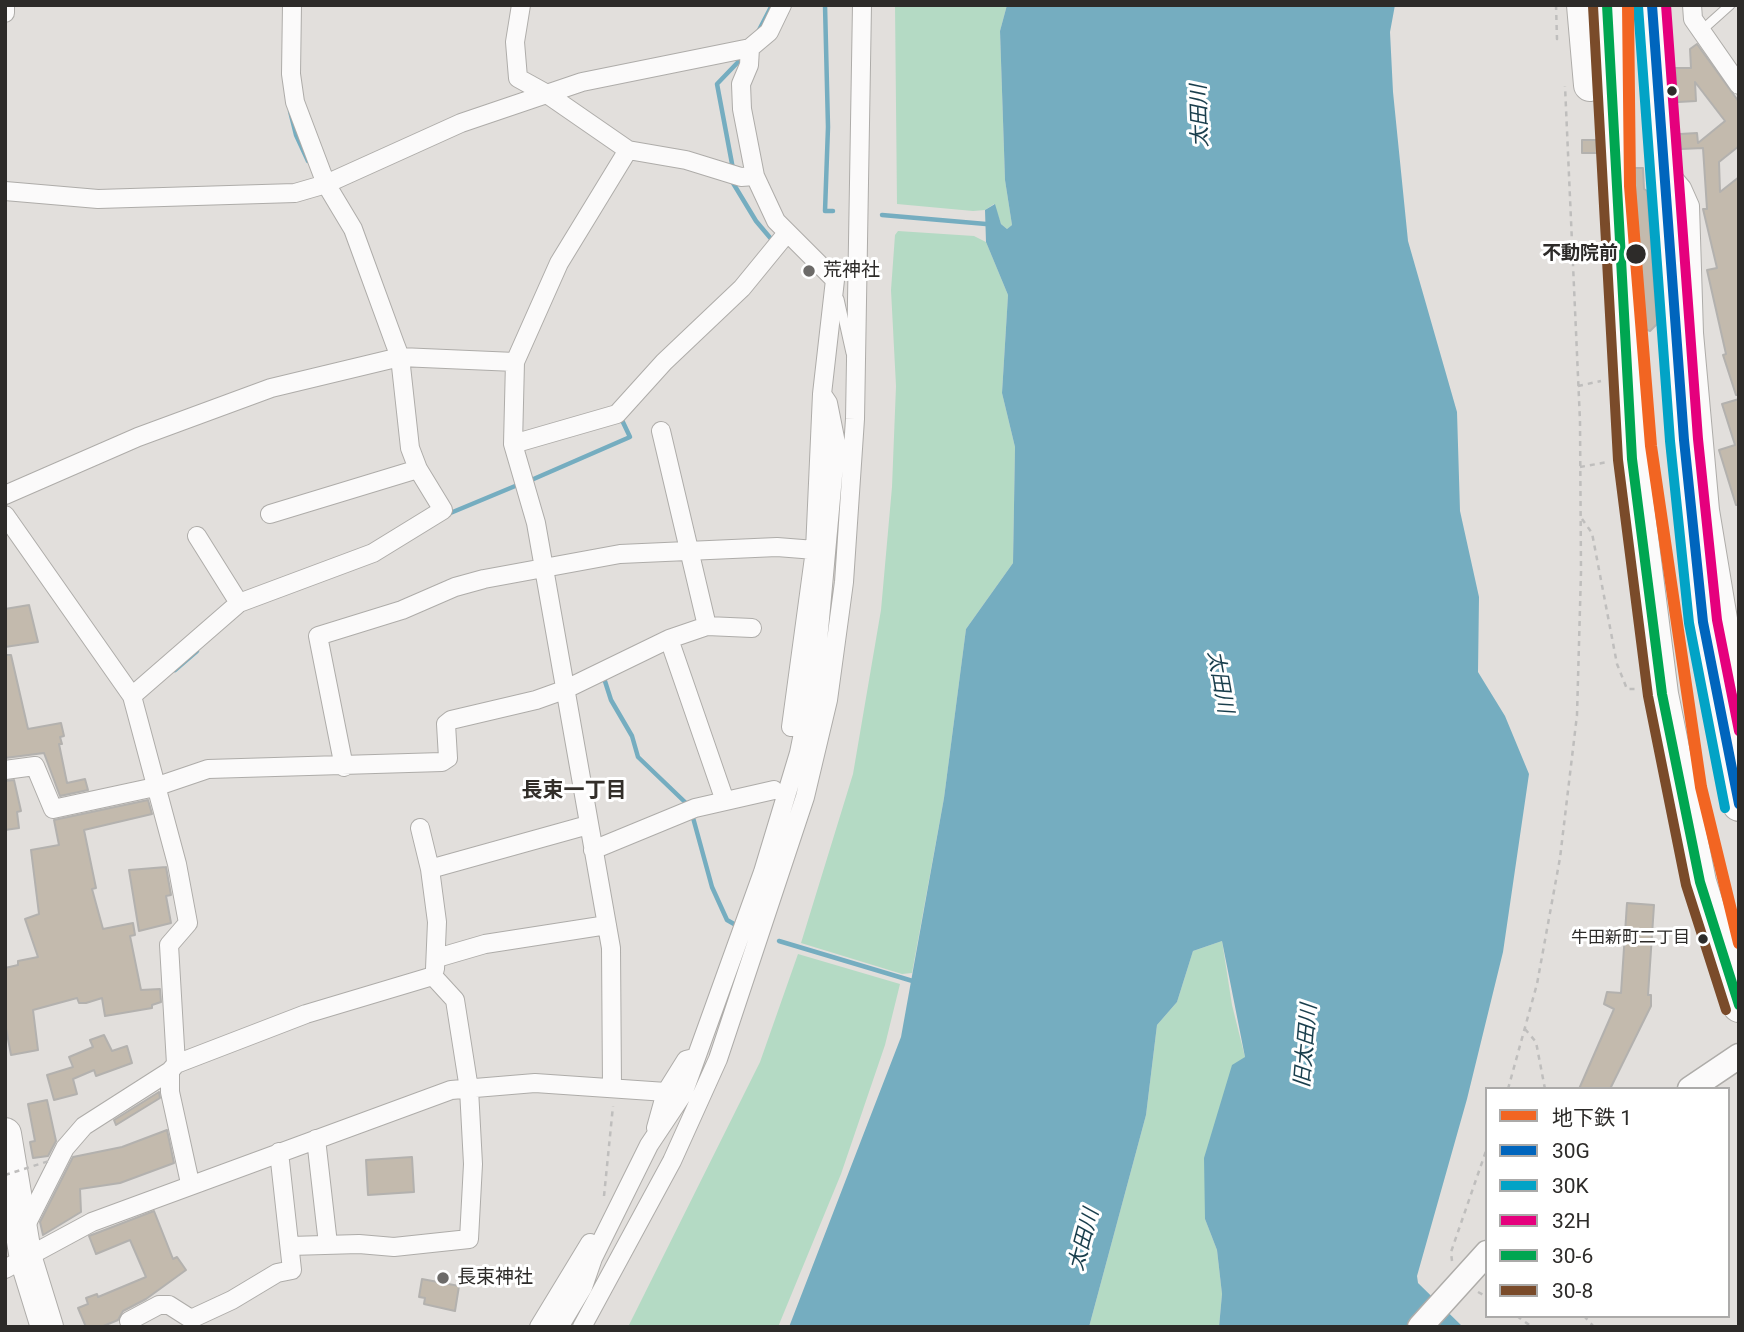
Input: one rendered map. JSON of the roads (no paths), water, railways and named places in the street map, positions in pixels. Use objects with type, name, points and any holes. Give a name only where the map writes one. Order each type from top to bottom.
[{"type":"highway","points":[[1583,5],[1614,425],[1670,734],[1700,882],[1739,1006]]},
{"type":"highway","points":[[1607,5],[1620,461]]},
{"type":"highway","points":[[1652,5],[1664,167],[1715,625],[1739,805]]},
{"type":"highway","points":[[5,1134],[18,1253],[47,1327]]},
{"type":"street","points":[[132,696],[239,603],[373,553],[443,510],[418,469],[410,448],[400,357],[353,229],[326,184],[295,102],[291,74],[292,5]]},
{"type":"street","points":[[521,5],[515,42],[518,78],[547,94],[628,150],[686,160],[741,177],[755,176]]},
{"type":"street","points":[[5,191],[98,199],[295,193],[326,184],[461,123],[582,82],[750,48],[769,32],[782,5]]},
{"type":"street","points":[[582,1327],[672,1161],[718,1059],[760,941],[805,797],[828,700],[844,582],[856,362],[862,5]]},
{"type":"street","points":[[1692,5],[1693,19],[1701,32],[1736,73]]},
{"type":"street","points":[[5,7],[5,13]]},
{"type":"street","points":[[750,48],[749,65],[741,84],[741,109],[755,176],[776,221],[835,280],[822,394],[815,550],[791,727]]},
{"type":"street","points":[[614,1088],[611,948],[536,523],[513,444],[514,362],[558,263],[628,150]]},
{"type":"street","points":[[513,444],[617,414],[664,362],[742,288],[787,233]]},
{"type":"street","points":[[5,495],[138,437],[271,388],[400,357],[514,362]]},
{"type":"street","points":[[547,1323],[583,1287],[593,1258],[649,1146],[683,1094],[763,872],[799,753],[812,687],[836,443],[828,403],[822,394]]},
{"type":"street","points":[[661,431],[707,626]]},
{"type":"street","points":[[271,514],[418,469]]},
{"type":"street","points":[[5,515],[132,696],[177,864],[188,923],[169,945],[173,1067],[170,1092],[190,1183]]},
{"type":"street","points":[[197,536],[239,603]]},
{"type":"street","points":[[344,767],[318,636],[402,610],[455,587],[620,554],[776,547],[815,550]]},
{"type":"street","points":[[1715,625],[1739,685]]},
{"type":"street","points":[[5,770],[35,766],[53,809],[155,787],[208,769],[442,762],[448,758],[446,724],[451,720],[536,700],[564,690],[669,639],[707,626],[752,628]]},
{"type":"street","points":[[669,639],[725,801]]},
{"type":"street","points":[[593,850],[695,808],[774,790]]},
{"type":"street","points":[[430,869],[588,825]]},
{"type":"street","points":[[290,1246],[328,1244],[394,1247],[470,1239],[473,1164],[469,1089],[455,1000],[435,967],[437,922],[430,869],[420,828]]},
{"type":"street","points":[[18,1253],[65,1148],[84,1126],[173,1067],[435,967],[485,944],[607,925]]},
{"type":"street","points":[[595,1305],[666,1091],[685,1060],[698,1056]]},
{"type":"street","points":[[1693,1087],[1739,1056]]},
{"type":"street","points":[[18,1253],[190,1183],[451,1090],[535,1083],[666,1091]]},
{"type":"street","points":[[316,1139],[328,1244]]},
{"type":"street","points":[[129,1321],[159,1305],[169,1305],[191,1319],[232,1300],[277,1273],[292,1270],[279,1152]]},
{"type":"street","points":[[547,1323],[603,1217]]},
{"type":"street","points":[[1420,1327],[1485,1255]]},
{"type":"lane","points":[[1701,32],[1730,5]]},
{"type":"lane","points":[[835,280],[848,346],[856,362]]},
{"type":"water","points":[[1007,5],[1395,5],[1390,32],[1393,92],[1408,241],[1457,412],[1460,511],[1479,597],[1478,672],[1505,716],[1529,774],[1503,952],[1467,1099],[1417,1276],[1418,1283],[1463,1327],[1219,1327],[1222,1294],[1217,1250],[1205,1219],[1204,1158],[1232,1065],[1245,1057],[1222,941],[1193,951],[1177,1002],[1157,1025],[1146,1115],[1089,1327],[789,1327],[901,1037],[944,798],[966,629],[1013,563],[1015,447],[1002,393],[1008,295],[986,242],[985,210],[995,204],[1001,224],[1007,229],[1012,225],[1005,180],[1000,31]]},
{"type":"waterway","points":[[758,32],[772,5]]},
{"type":"waterway","points":[[825,5],[828,127],[825,211],[833,211]]},
{"type":"waterway","points":[[733,169],[717,84],[741,59]]},
{"type":"waterway","points":[[290,111],[296,135],[308,161]]},
{"type":"waterway","points":[[733,183],[756,221],[772,240]]},
{"type":"waterway","points":[[882,215],[986,224]]},
{"type":"waterway","points":[[529,481],[630,437],[621,418]]},
{"type":"waterway","points":[[448,514],[520,484]]},
{"type":"waterway","points":[[175,670],[197,651]]},
{"type":"waterway","points":[[603,675],[611,700],[632,736],[638,757],[687,804]]},
{"type":"waterway","points":[[692,814],[712,887],[727,920],[734,924]]},
{"type":"waterway","points":[[779,941],[916,982]]},
{"type":"metro line","name":"1","points":[[1628,5],[1630,186],[1651,446],[1701,787],[1739,943]]},
{"type":"place","name":"不動院前","points":[[1636,254]]},
{"type":"place","name":"荒神社","points":[[809,271]]},
{"type":"place","name":"牛田新町二丁目","points":[[1703,939]]},
{"type":"place","name":"長束神社","points":[[443,1278]]},
{"type":"district","name":"長束一丁目","points":[[574,792]]},
{"type":"water label","name":"太田川","points":[[1201,116]]},
{"type":"water label","name":"太田川","points":[[1219,682]]},
{"type":"water label","name":"旧太田川","points":[[1307,1046]]},
{"type":"water label","name":"太田川","points":[[1085,1240]]}]
